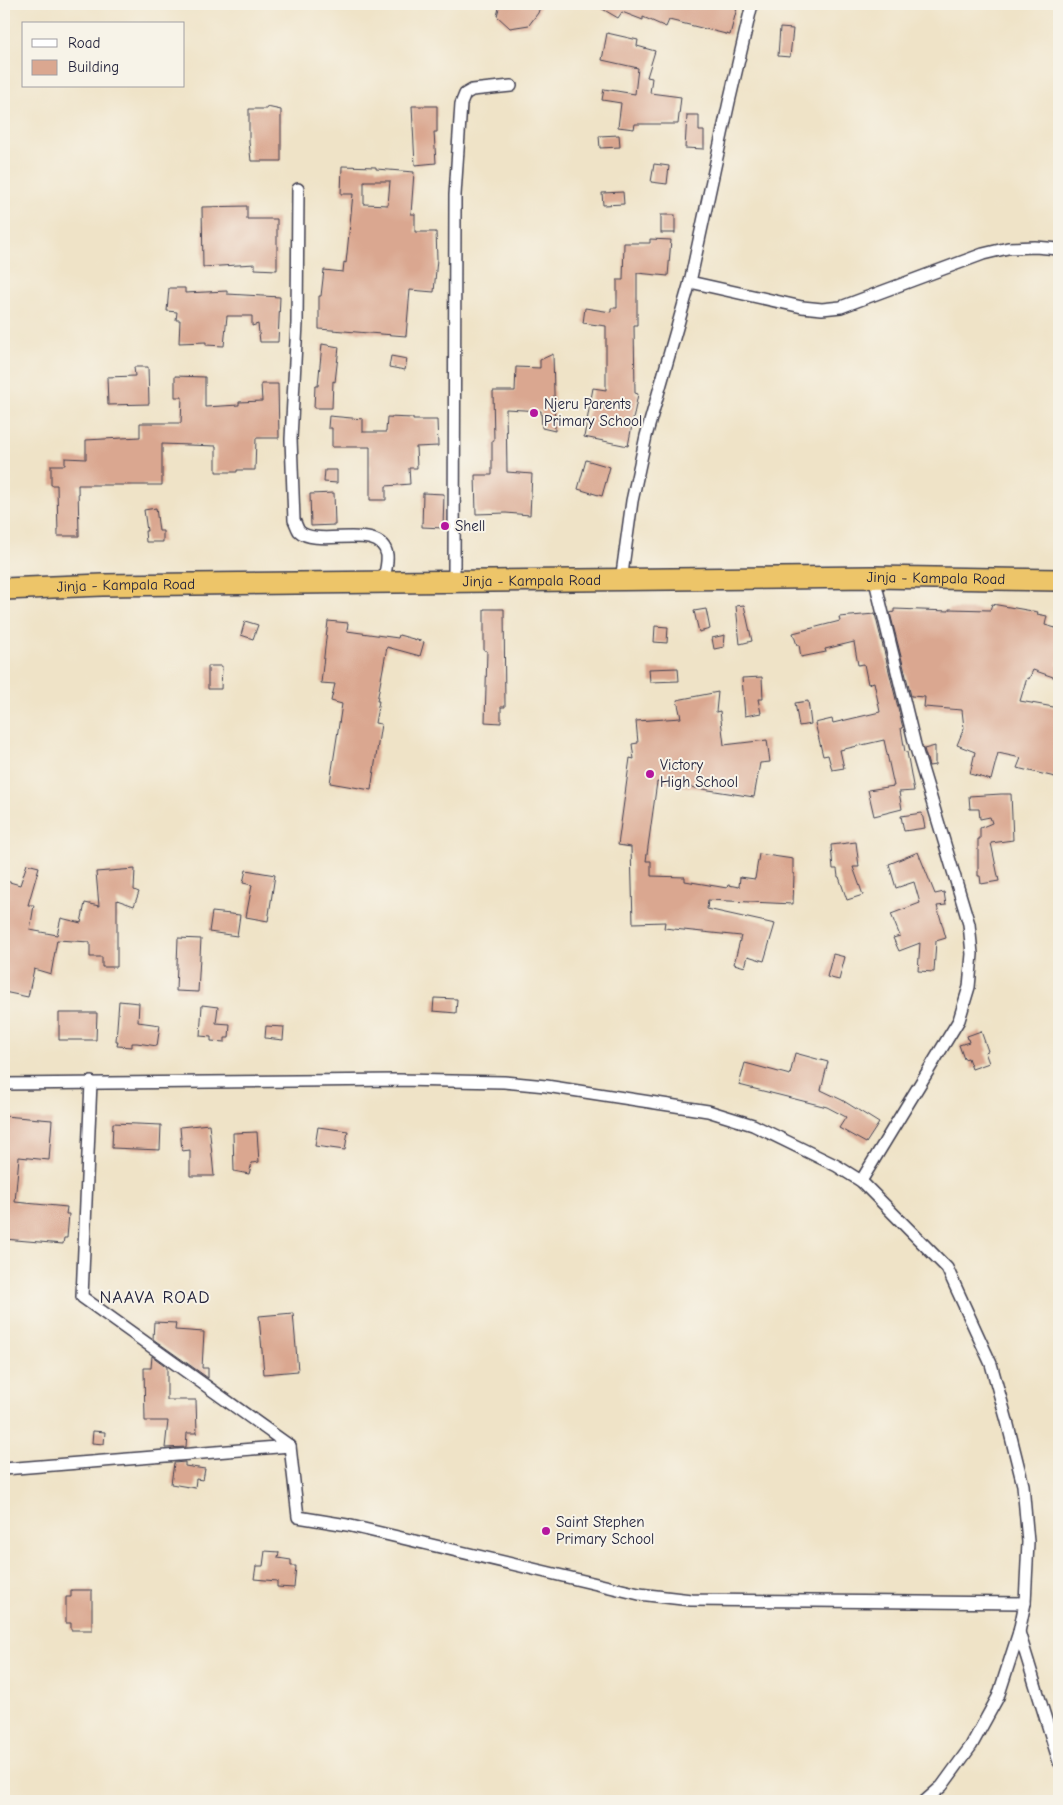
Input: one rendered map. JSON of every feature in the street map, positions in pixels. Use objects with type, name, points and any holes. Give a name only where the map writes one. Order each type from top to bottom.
[{"type":"highway","name":"Jinja - Kampala Road","points":[[4,589],[383,582],[454,583],[874,577],[1059,580]]},
{"type":"street","points":[[621,581],[632,501],[646,436],[690,282],[752,4]]},
{"type":"street","points":[[454,583],[455,195],[461,104],[465,94],[472,90],[511,86]]},
{"type":"street","points":[[298,190],[297,323],[291,439],[294,520],[298,530],[306,536],[316,538],[364,536],[381,545],[386,552],[387,563],[383,582]]},
{"type":"street","points":[[690,282],[822,309],[841,307],[982,254],[1008,248],[1035,247],[1059,249]]},
{"type":"street","points":[[861,1180],[959,1020],[970,987],[972,954],[969,924],[915,745],[874,577]]},
{"type":"street","points":[[4,1084],[408,1080],[504,1082],[546,1086],[708,1111],[753,1125],[838,1166],[861,1180],[946,1268],[991,1364],[1008,1421],[1023,1485],[1028,1542],[1026,1603],[1019,1632],[998,1697],[971,1746],[942,1786],[925,1801]]},
{"type":"street","points":[[91,1082],[82,1297],[290,1446],[298,1517],[347,1525],[639,1594],[690,1600],[1026,1603]]},
{"type":"street","points":[[4,1469],[290,1446]]},
{"type":"street","points":[[1019,1632],[1059,1762]]},
{"type":"building","points":[[500,4],[541,4],[538,13],[529,25],[510,28],[497,16]]},
{"type":"building","points":[[594,4],[738,4],[730,35],[669,20],[666,27],[643,17],[643,20],[622,12],[618,18]]},
{"type":"building","points":[[780,28],[793,29],[790,57],[778,56]]},
{"type":"building","points":[[607,33],[638,40],[637,46],[655,51],[647,77],[652,78],[650,93],[681,97],[678,124],[635,124],[634,129],[618,127],[621,103],[602,100],[604,89],[635,94],[638,68],[602,60]]},
{"type":"building","points":[[412,106],[437,106],[437,132],[434,132],[436,163],[415,165]]},
{"type":"building","points":[[267,107],[281,110],[281,161],[251,161],[249,109],[267,109]]},
{"type":"building","points":[[687,115],[699,115],[699,131],[704,131],[704,149],[685,148]]},
{"type":"building","points":[[619,135],[620,147],[600,148],[599,136]]},
{"type":"building","points":[[654,164],[669,166],[667,184],[651,182]]},
{"type":"building","points":[[342,166],[376,167],[376,169],[414,172],[411,214],[415,214],[415,232],[436,232],[437,259],[434,292],[410,290],[406,336],[319,329],[319,296],[321,296],[324,270],[343,272],[344,262],[346,263],[353,194],[341,194]],"holes":[[[364,181],[390,181],[388,205],[364,204]]]},
{"type":"building","points":[[623,192],[624,204],[603,205],[602,193]]},
{"type":"building","points":[[247,206],[247,219],[277,219],[277,270],[255,269],[255,264],[203,267],[202,207]]},
{"type":"building","points":[[661,215],[675,215],[675,233],[661,233]]},
{"type":"building","points":[[650,239],[671,240],[668,276],[637,273],[637,325],[634,325],[635,393],[638,394],[628,446],[584,437],[593,388],[606,390],[606,326],[583,323],[585,308],[611,312],[611,308],[617,308],[617,280],[623,280],[624,243],[650,243]]},
{"type":"building","points":[[169,288],[185,288],[185,293],[227,291],[227,294],[280,297],[278,342],[260,342],[258,324],[252,326],[252,316],[227,316],[224,346],[206,345],[206,342],[179,343],[180,320],[176,320],[177,312],[167,311]]},
{"type":"building","points":[[322,344],[339,347],[335,382],[333,381],[332,408],[314,408],[315,386],[318,386]]},
{"type":"building","points":[[553,354],[555,431],[542,428],[541,411],[506,409],[507,472],[532,474],[530,515],[506,513],[476,514],[475,475],[492,475],[492,441],[494,441],[493,391],[515,391],[516,367],[540,368],[540,360]]},
{"type":"building","points":[[391,356],[407,359],[405,370],[389,367]]},
{"type":"building","points":[[134,367],[148,367],[149,404],[108,405],[107,377],[135,376]]},
{"type":"building","points":[[175,376],[205,377],[205,407],[239,405],[239,402],[262,401],[261,384],[278,384],[279,438],[256,438],[255,470],[237,470],[237,472],[216,472],[216,446],[162,444],[162,485],[78,485],[79,536],[58,536],[57,485],[51,485],[51,465],[65,465],[65,458],[86,459],[86,440],[140,437],[140,423],[181,423],[182,397],[175,397]]},
{"type":"building","points":[[329,416],[363,419],[363,432],[386,432],[387,417],[437,420],[438,446],[416,447],[417,468],[409,468],[410,484],[386,486],[386,500],[370,500],[370,447],[332,447],[332,428],[328,428]]},
{"type":"building","points":[[586,460],[610,467],[602,496],[578,489]]},
{"type":"building","points":[[325,470],[337,470],[337,483],[324,482]]},
{"type":"building","points":[[334,493],[335,525],[311,526],[310,494]]},
{"type":"building","points":[[423,493],[444,494],[443,528],[422,527]]},
{"type":"building","points":[[156,508],[159,531],[163,531],[163,542],[146,542],[145,531],[147,531],[144,510]]},
{"type":"building","points":[[992,604],[1038,612],[1037,614],[1047,616],[1045,625],[1059,629],[1057,665],[1059,665],[1059,669],[1056,678],[1033,670],[1029,679],[1027,678],[1020,701],[1059,708],[1059,762],[1055,777],[1017,768],[1021,758],[998,753],[991,780],[970,774],[975,752],[957,745],[964,728],[962,710],[924,707],[925,697],[911,696],[890,613],[894,612],[894,609],[990,610]]},
{"type":"building","points":[[744,605],[752,641],[740,644],[736,606]]},
{"type":"building","points":[[484,609],[504,609],[505,707],[501,707],[501,723],[485,722],[487,651],[484,650]]},
{"type":"building","points":[[706,609],[710,629],[699,632],[694,611]]},
{"type":"building","points":[[875,614],[903,727],[901,728],[905,752],[907,752],[914,791],[899,792],[902,809],[874,816],[868,790],[894,786],[884,740],[840,750],[844,768],[832,770],[828,755],[823,756],[815,723],[832,719],[833,723],[880,712],[874,682],[868,684],[864,664],[858,665],[854,642],[825,649],[826,652],[801,657],[799,645],[797,645],[793,633],[840,621],[839,617]]},
{"type":"building","points":[[245,621],[258,625],[253,639],[241,635]]},
{"type":"building","points":[[328,621],[348,623],[347,631],[398,638],[399,635],[424,642],[420,656],[387,647],[377,701],[379,701],[375,723],[381,724],[371,790],[330,783],[342,704],[331,701],[335,684],[321,683]]},
{"type":"building","points":[[655,626],[668,627],[667,643],[654,642]]},
{"type":"building","points":[[725,635],[724,647],[714,649],[712,638]]},
{"type":"building","points":[[208,666],[222,666],[221,689],[208,689]]},
{"type":"building","points":[[678,668],[679,681],[650,682],[649,669]]},
{"type":"building","points":[[762,677],[763,699],[758,699],[761,713],[745,716],[742,678]]},
{"type":"building","points":[[718,692],[716,712],[720,711],[724,745],[767,740],[770,762],[760,763],[754,797],[657,782],[646,861],[651,861],[651,876],[685,877],[685,881],[727,888],[728,885],[739,887],[740,877],[755,879],[759,854],[793,859],[793,904],[708,900],[707,909],[775,924],[764,961],[748,956],[745,967],[734,964],[741,936],[664,928],[665,922],[633,923],[631,847],[618,845],[630,758],[634,759],[632,744],[638,743],[636,721],[681,718],[677,700]]},
{"type":"building","points":[[808,701],[811,724],[799,726],[795,703]]},
{"type":"building","points":[[935,746],[935,765],[929,766],[924,749]]},
{"type":"building","points":[[1011,794],[1013,840],[991,843],[999,881],[981,884],[980,876],[978,876],[978,839],[980,839],[980,828],[992,823],[990,817],[980,819],[979,809],[970,809],[969,796]]},
{"type":"building","points":[[922,813],[925,828],[904,831],[901,816]]},
{"type":"building","points":[[856,842],[859,867],[853,867],[863,895],[847,900],[838,877],[837,869],[833,869],[831,845]]},
{"type":"building","points":[[918,852],[935,894],[944,892],[946,905],[937,906],[946,938],[936,941],[934,972],[918,971],[920,943],[899,951],[893,938],[900,936],[891,914],[920,903],[914,882],[896,888],[889,864]]},
{"type":"building","points":[[27,864],[39,867],[28,905],[34,905],[30,930],[57,935],[61,918],[81,923],[85,903],[99,906],[96,872],[135,869],[134,890],[139,892],[134,906],[117,900],[117,967],[102,967],[102,957],[90,957],[90,942],[57,940],[51,974],[34,969],[28,997],[4,992],[4,890],[6,881],[20,885]]},
{"type":"building","points":[[246,870],[275,875],[268,921],[246,917],[252,885],[243,883]]},
{"type":"building","points":[[212,912],[240,915],[237,936],[209,932]]},
{"type":"building","points":[[178,938],[201,939],[198,992],[176,991]]},
{"type":"building","points":[[833,954],[845,957],[839,980],[827,977]]},
{"type":"building","points":[[434,998],[457,999],[456,1013],[433,1011]]},
{"type":"building","points":[[119,1001],[139,1003],[138,1022],[160,1025],[157,1046],[132,1043],[132,1047],[117,1046]]},
{"type":"building","points":[[202,1005],[218,1007],[216,1023],[230,1024],[229,1038],[225,1038],[225,1042],[211,1041],[211,1037],[200,1036]]},
{"type":"building","points":[[59,1013],[97,1013],[96,1040],[59,1040]]},
{"type":"building","points":[[266,1026],[284,1027],[283,1040],[265,1038]]},
{"type":"building","points":[[981,1031],[988,1051],[985,1052],[989,1063],[972,1069],[968,1058],[964,1059],[959,1045],[969,1042],[967,1036]]},
{"type":"building","points":[[795,1053],[828,1062],[821,1090],[842,1100],[879,1123],[866,1143],[839,1128],[846,1117],[827,1107],[739,1085],[745,1063],[790,1075]]},
{"type":"building","points":[[4,1116],[52,1120],[49,1160],[19,1157],[15,1202],[67,1207],[66,1214],[69,1214],[67,1238],[64,1238],[63,1244],[4,1239]]},
{"type":"building","points":[[113,1123],[161,1125],[160,1150],[112,1148]]},
{"type":"building","points":[[209,1124],[214,1176],[190,1176],[190,1150],[182,1151],[180,1127]]},
{"type":"building","points":[[318,1127],[348,1131],[345,1150],[315,1146]]},
{"type":"building","points":[[257,1132],[259,1162],[252,1163],[249,1174],[234,1171],[233,1133]]},
{"type":"building","points":[[293,1313],[298,1371],[264,1374],[259,1316]]},
{"type":"building","points":[[154,1322],[176,1323],[175,1330],[204,1332],[202,1368],[208,1368],[208,1378],[153,1339]]},
{"type":"building","points":[[152,1356],[167,1367],[167,1400],[196,1400],[197,1433],[187,1433],[186,1447],[165,1448],[168,1421],[145,1421],[144,1368],[151,1368]]},
{"type":"building","points":[[93,1431],[105,1432],[104,1444],[92,1443]]},
{"type":"building","points":[[185,1462],[185,1466],[205,1469],[203,1480],[196,1479],[195,1488],[171,1484],[174,1463]]},
{"type":"building","points":[[265,1551],[279,1552],[278,1558],[291,1560],[291,1566],[296,1566],[294,1588],[277,1587],[277,1581],[254,1579],[256,1566],[263,1566]]},
{"type":"building","points":[[71,1590],[92,1590],[92,1630],[71,1630],[71,1623],[66,1623],[66,1597],[71,1597]]},
{"type":"place","name":"Njeru Parents Primary School","points":[[534,413]]},
{"type":"place","name":"Shell","points":[[445,526]]},
{"type":"place","name":"Victory High School","points":[[650,774]]},
{"type":"place","name":"Saint Stephen Primary School","points":[[546,1531]]},
{"type":"district","name":"NAAVA ROAD","points":[[155,1297]]}]
